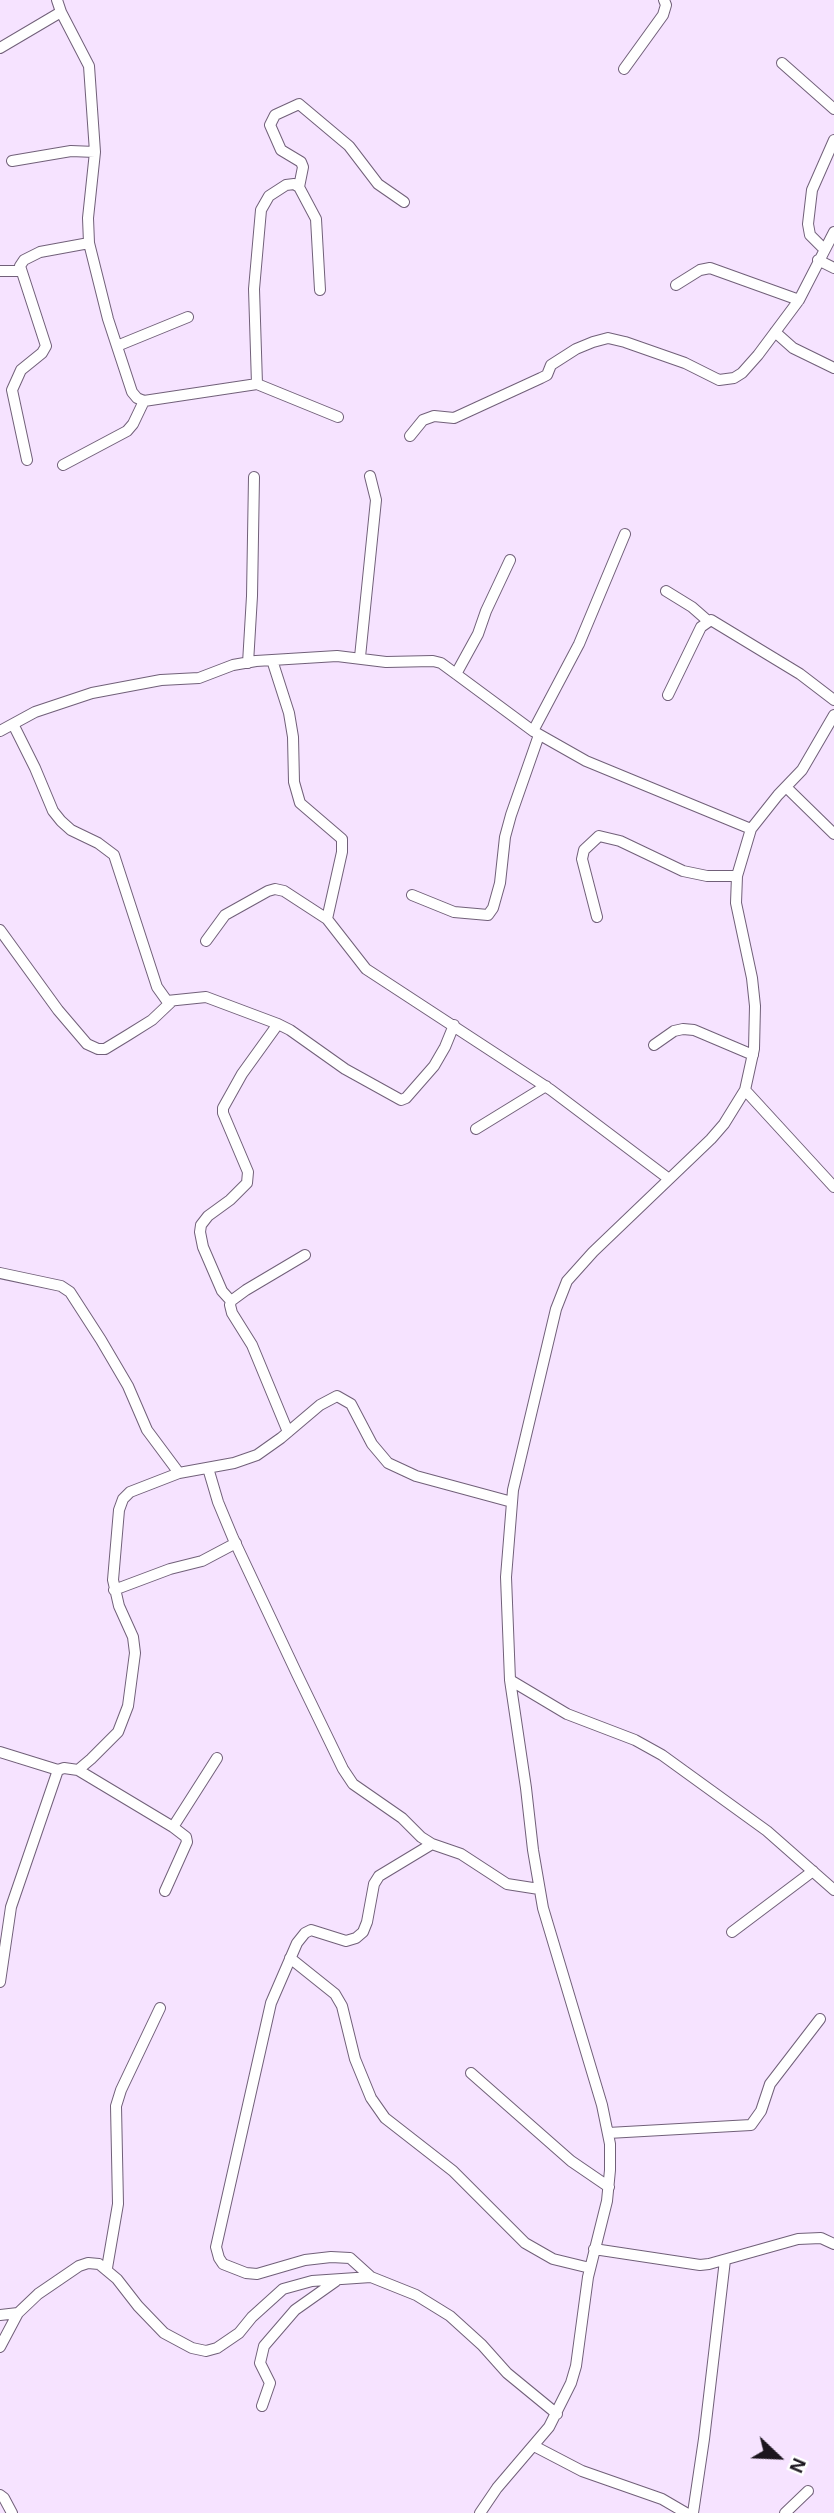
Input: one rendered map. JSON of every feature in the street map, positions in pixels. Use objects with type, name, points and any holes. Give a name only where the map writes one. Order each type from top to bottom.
[{"type":"street","points":[[57,0],[89,66],[95,152],[88,218],[89,243],[132,391],[137,398],[144,401],[257,384],[338,417]]},
{"type":"street","points":[[624,69],[663,15],[666,5],[664,0]]},
{"type":"street","points":[[0,48],[61,12]]},
{"type":"street","points":[[782,63],[834,109]]},
{"type":"street","points":[[299,187],[303,167],[301,162],[281,150],[270,125],[275,115],[299,104],[349,146],[378,184],[404,202]]},
{"type":"street","points":[[834,140],[812,190],[808,224],[810,235],[821,255],[834,268]]},
{"type":"street","points":[[12,161],[71,151],[95,152]]},
{"type":"street","points":[[257,384],[254,289],[261,210],[269,196],[286,185],[294,184],[299,187],[318,226],[320,290]]},
{"type":"street","points":[[410,436],[428,417],[454,418],[541,379],[551,365],[593,342],[608,338],[685,363],[719,380],[727,381],[742,373],[799,300],[834,232]]},
{"type":"street","points":[[27,460],[12,390],[22,370],[42,353],[46,346],[21,271],[24,260],[30,256],[89,243]]},
{"type":"street","points":[[676,285],[700,270],[710,268],[799,300]]},
{"type":"street","points":[[0,271],[21,271]]},
{"type":"street","points":[[117,346],[188,317]]},
{"type":"street","points":[[775,332],[793,348],[834,368]]},
{"type":"street","points":[[63,466],[127,431],[144,401]]},
{"type":"street","points":[[360,657],[376,500],[370,476]]},
{"type":"street","points":[[247,663],[252,596],[254,477]]},
{"type":"street","points":[[412,895],[454,912],[488,915],[493,908],[500,883],[505,837],[536,733],[579,644],[625,534]]},
{"type":"street","points":[[456,674],[478,634],[510,560]]},
{"type":"street","points":[[666,591],[708,621]]},
{"type":"street","points":[[668,695],[701,626],[708,621],[715,621],[800,674],[834,700]]},
{"type":"street","points":[[0,731],[35,712],[92,693],[161,680],[199,678],[247,663],[337,656],[360,657],[386,663],[433,661],[456,674],[536,733],[601,768],[751,829]]},
{"type":"street","points":[[272,660],[289,713],[293,737],[294,782],[299,803],[342,839],[340,863],[327,919]]},
{"type":"street","points":[[480,2513],[496,2488],[534,2446],[557,2414],[571,2383],[576,2366],[590,2268],[609,2188],[610,2144],[602,2105],[539,1889],[510,1680],[506,1577],[512,1502],[528,1421],[556,1309],[567,1281],[580,1265],[724,1124],[745,1090],[753,1055],[755,1006],[752,978],[736,903],[737,876],[751,829],[829,735],[834,715]]},
{"type":"street","points":[[13,724],[53,811],[71,830],[114,855],[157,986],[163,997],[171,1002]]},
{"type":"street","points":[[786,787],[834,834]]},
{"type":"street","points":[[597,917],[582,859],[584,850],[599,836],[620,841],[683,872],[707,876],[737,876]]},
{"type":"street","points":[[206,941],[225,915],[258,895],[275,889],[295,897],[327,919],[366,969],[546,1086],[670,1179]]},
{"type":"street","points":[[0,930],[58,1010],[87,1044],[98,1049],[105,1049],[152,1020],[171,1002],[206,997],[278,1024],[345,1069],[401,1100],[407,1098],[434,1066],[454,1025]]},
{"type":"street","points":[[278,1024],[242,1074],[223,1108],[248,1172],[247,1183],[208,1216],[201,1225],[200,1232],[203,1247],[222,1291],[231,1301],[232,1313],[252,1345],[288,1432]]},
{"type":"street","points":[[654,1045],[674,1031],[694,1030],[753,1055]]},
{"type":"street","points":[[475,1129],[546,1086]]},
{"type":"street","points":[[745,1090],[834,1187]]},
{"type":"street","points":[[231,1301],[305,1255]]},
{"type":"street","points":[[0,1273],[61,1286],[70,1292],[128,1386],[147,1430],[179,1474]]},
{"type":"street","points":[[78,1770],[118,1732],[128,1706],[135,1653],[133,1637],[114,1590],[113,1557],[116,1522],[123,1499],[130,1492],[179,1474],[234,1463],[257,1455],[320,1405],[337,1396],[351,1404],[372,1444],[388,1463],[416,1476],[512,1502]]},
{"type":"street","points":[[208,1468],[218,1502],[236,1543],[343,1769],[354,1784],[402,1818],[432,1844],[461,1854],[507,1884],[539,1889]]},
{"type":"street","points":[[114,1590],[170,1569],[202,1561],[236,1543]]},
{"type":"street","points":[[510,1680],[567,1714],[635,1740],[663,1755],[739,1809],[834,1890]]},
{"type":"street","points":[[0,1752],[58,1770],[78,1770],[186,1837],[187,1842],[165,1891]]},
{"type":"street","points":[[173,1827],[217,1758]]},
{"type":"street","points":[[0,1982],[11,1907],[58,1770]]},
{"type":"street","points":[[432,1844],[379,1876],[373,1884],[363,1932],[356,1938],[346,1941],[311,1930],[297,1943],[271,2003],[216,2246],[223,2264],[234,2270],[257,2274],[305,2260],[350,2258],[371,2277],[416,2294],[450,2316],[508,2373],[557,2414]]},
{"type":"street","points":[[732,1932],[813,1871]]},
{"type":"street","points":[[290,1958],[335,1994],[342,2006],[355,2059],[371,2098],[385,2118],[453,2171],[525,2243],[552,2259],[590,2268]]},
{"type":"street","points":[[107,2268],[118,2204],[116,2106],[160,2008]]},
{"type":"street","points":[[608,2133],[751,2125],[761,2111],[770,2084],[820,2019]]},
{"type":"street","points":[[471,2073],[571,2161],[609,2188]]},
{"type":"street","points":[[594,2249],[700,2265],[798,2239],[821,2238],[834,2244]]},
{"type":"street","points":[[692,2513],[704,2439],[725,2260]]},
{"type":"street","points":[[0,2347],[18,2314],[38,2294],[79,2266],[88,2263],[107,2268],[164,2333],[192,2348],[206,2351],[217,2348],[239,2333],[252,2317],[284,2289],[312,2281],[371,2277]]},
{"type":"street","points":[[262,2406],[270,2383],[260,2362],[264,2346],[295,2310],[339,2279]]},
{"type":"street","points":[[0,2315],[18,2314]]},
{"type":"street","points":[[534,2446],[582,2471],[662,2499],[686,2513]]},
{"type":"street","points":[[785,2513],[808,2491]]},
{"type":"street","points":[[0,2496],[4,2498],[12,2513]]}]
